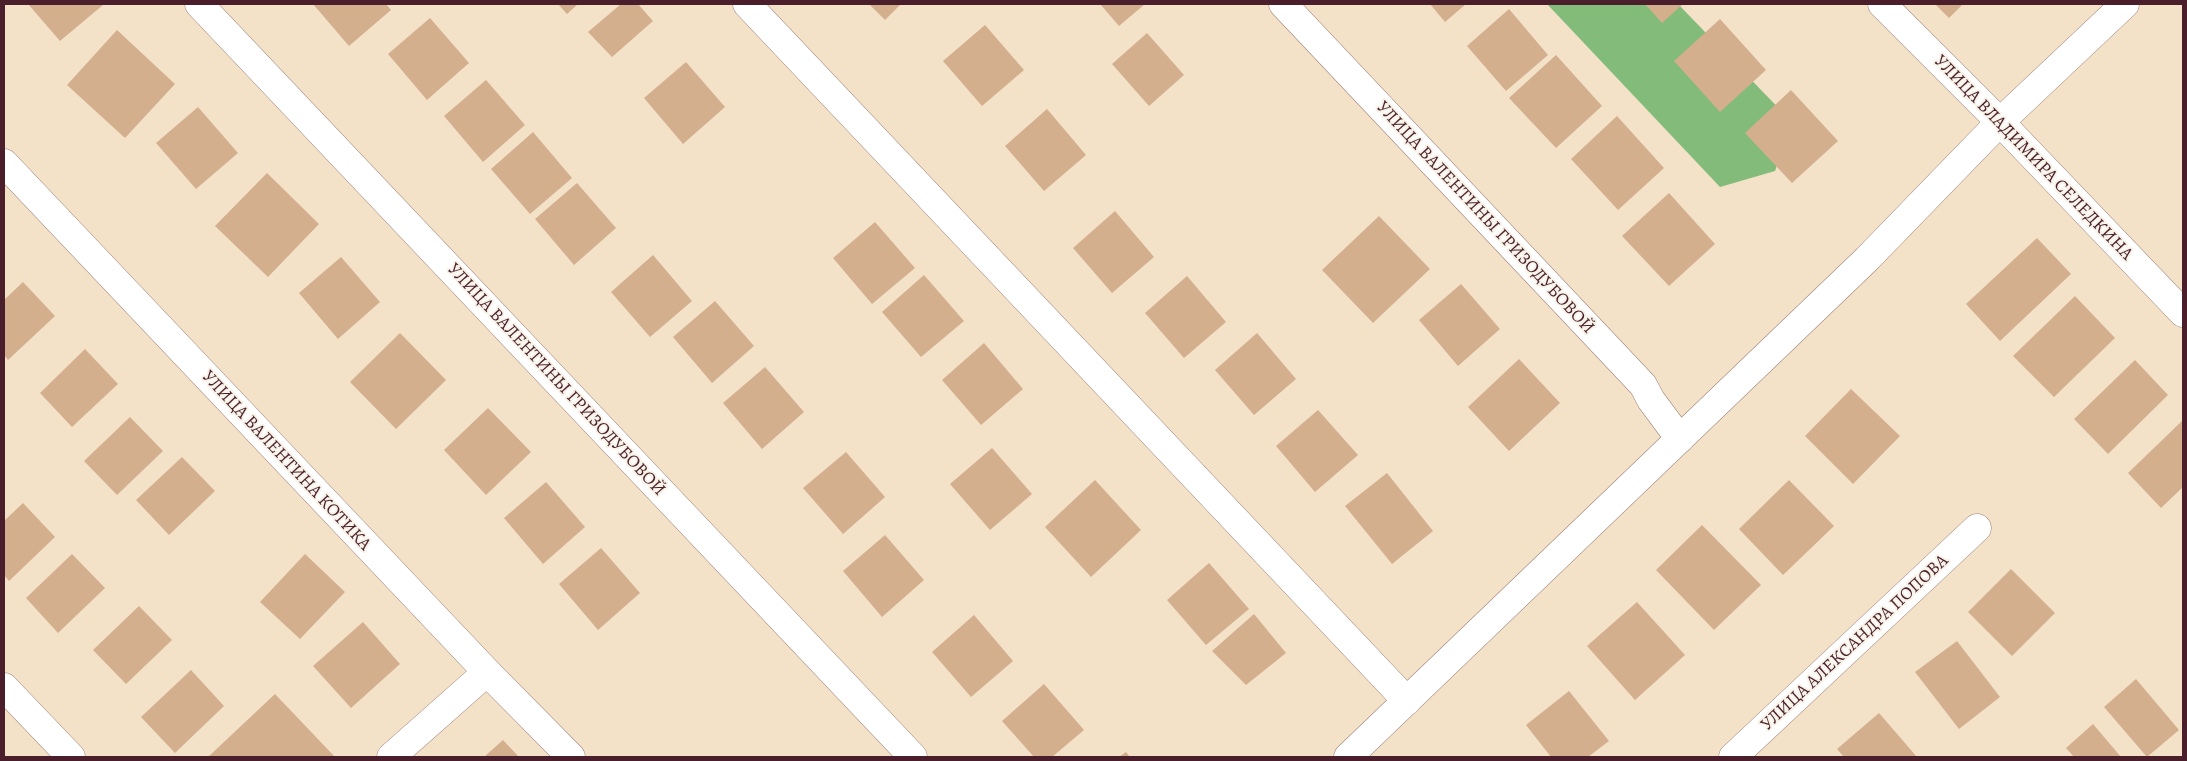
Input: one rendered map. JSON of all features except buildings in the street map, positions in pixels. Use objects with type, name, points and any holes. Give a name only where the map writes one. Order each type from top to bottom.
[{"type":"street","name":"УЛИЦА ВАЛЕНТИНЫ ГРИЗОДУБОВОЙ","points":[[199,4],[913,757]]},
{"type":"street","points":[[747,4],[1407,701]]},
{"type":"street","name":"УЛИЦА ВАЛЕНТИНЫ ГРИЗОДУБОВОЙ","points":[[1283,4],[1644,385],[1651,400],[1680,439]]},
{"type":"street","name":"УЛИЦА ВЛАДИМИРА СЕЛЕДКИНА","points":[[1882,4],[2000,122],[2183,313]]},
{"type":"street","points":[[1348,757],[1867,259],[2000,122],[2125,4]]},
{"type":"street","name":"УЛИЦА ВАЛЕНТИНА КОТИКА","points":[[4,163],[486,672],[571,757]]},
{"type":"street","name":"УЛИЦА АЛЕКСАНДРА ПОПОВА","points":[[1733,757],[1976,528]]},
{"type":"street","points":[[391,757],[486,672]]},
{"type":"street","points":[[4,687],[71,757]]},
{"type":"green space","points":[[1547,4],[1678,4],[1792,122],[1775,171],[1720,187]]}]
